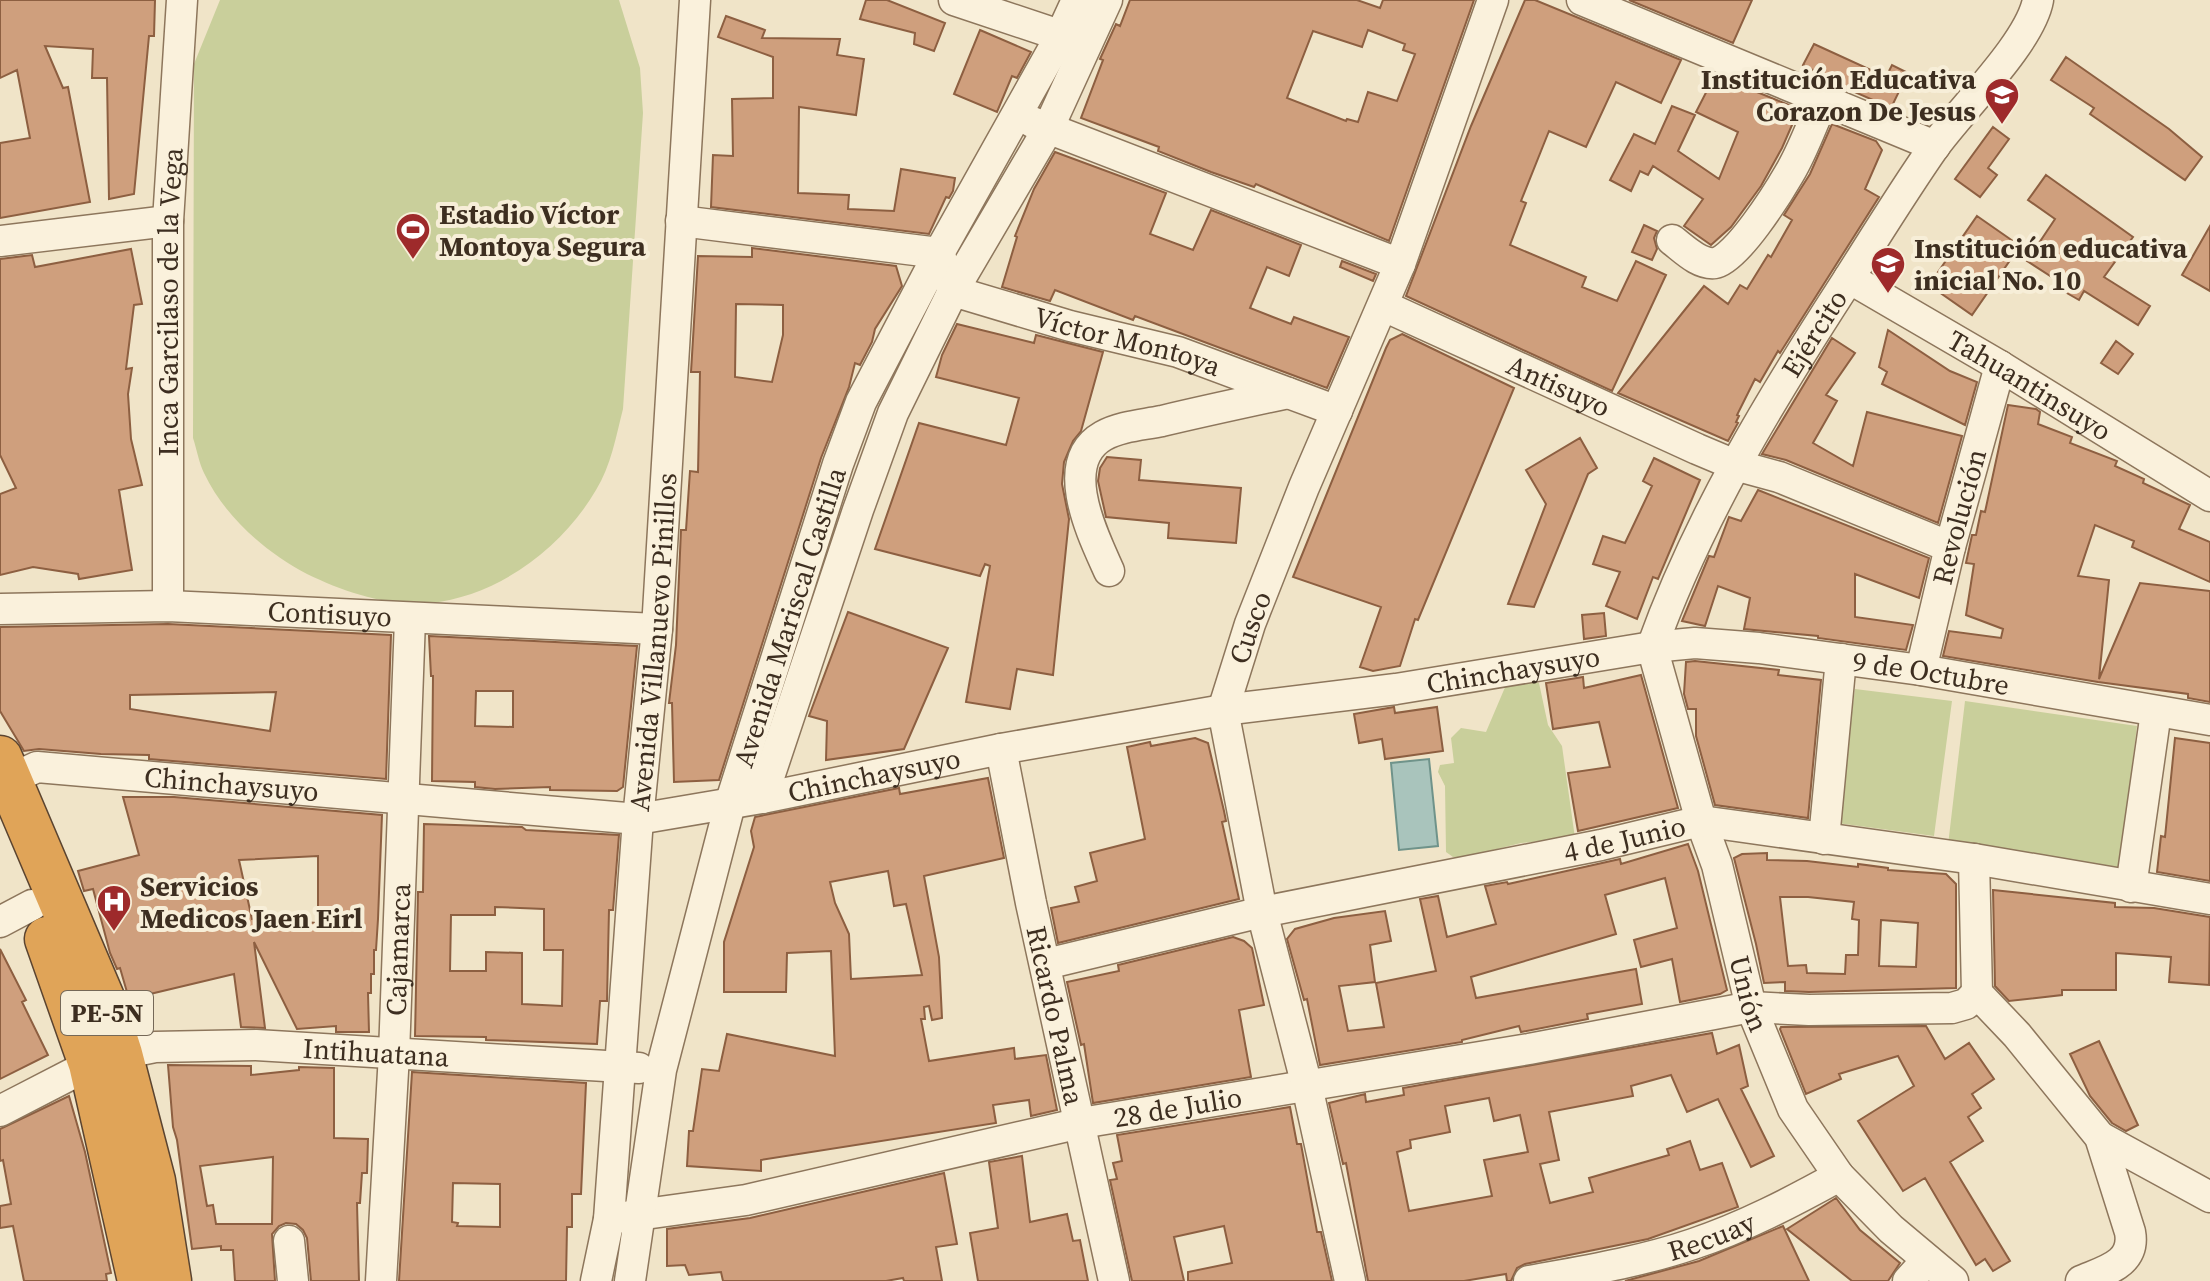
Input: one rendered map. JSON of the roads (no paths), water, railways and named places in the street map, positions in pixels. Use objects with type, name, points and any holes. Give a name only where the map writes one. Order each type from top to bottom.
[{"type":"highway","name":"PE-5N","points":[[3,774],[102,998],[105,1059],[140,1281]]},
{"type":"highway","name":"PE-5N","points":[[0,830],[16,914],[54,955],[105,1059],[153,1181],[169,1281]]},
{"type":"street","name":"Inca Garcilaso de la Vega","points":[[168,606],[168,221],[182,0]]},
{"type":"street","name":"Avenida Villanuevo Pinillos","points":[[596,1281],[609,1219],[638,819],[657,629],[695,0]]},
{"type":"street","points":[[954,0],[1073,40]]},
{"type":"street","name":"Avenida Mariscal Castilla","points":[[762,798],[893,413],[953,291],[1048,129],[1073,40],[1077,0]]},
{"type":"street","name":"Avenida Mariscal Castilla","points":[[630,1281],[661,1070],[730,804],[838,464],[861,402],[939,253],[1018,116],[1073,40],[1107,0]]},
{"type":"street","name":"Cusco","points":[[1350,1281],[1307,1086],[1262,912],[1223,710],[1250,624],[1400,264],[1493,0]]},
{"type":"street","points":[[1582,0],[1935,146]]},
{"type":"street","name":"Ejército","points":[[1652,647],[1671,596],[1735,465],[1782,382],[1935,146],[2024,35],[2038,0]]},
{"type":"street","points":[[1672,240],[1706,263],[1715,263],[1726,257],[1757,221],[1790,173],[1823,100]]},
{"type":"street","points":[[1018,116],[1400,264]]},
{"type":"street","points":[[0,241],[168,221]]},
{"type":"street","points":[[681,221],[939,253],[953,291]]},
{"type":"street","name":"Tahuantinsuyo","points":[[1849,278],[2000,366],[2210,496]]},
{"type":"street","name":"Víctor Montoya","points":[[953,291],[1070,326],[1178,352],[1337,411]]},
{"type":"street","name":"Antisuyo","points":[[1384,306],[1735,465],[1779,477],[1950,547]]},
{"type":"street","name":"Revolución","points":[[1921,670],[1950,547],[2000,366]]},
{"type":"street","points":[[1109,571],[1087,519],[1082,498],[1083,463],[1095,442],[1121,429],[1288,393]]},
{"type":"street","name":"Contisuyo","points":[[0,609],[168,606],[657,629]]},
{"type":"street","name":"Cajamarca","points":[[381,1281],[394,1054],[410,619]]},
{"type":"street","name":"9 de Octubre","points":[[1652,647],[1723,644],[1841,659],[2210,720]]},
{"type":"street","name":"Chinchaysuyo","points":[[3,774],[37,767],[638,819],[1223,710],[1396,689],[1652,647]]},
{"type":"street","name":"Unión","points":[[1652,647],[1701,821],[1717,865],[1751,1007],[1793,1109],[1839,1176],[1891,1229],[1918,1270],[1953,1281]]},
{"type":"street","points":[[1824,839],[1841,659]]},
{"type":"street","points":[[2131,887],[2156,712]]},
{"type":"street","name":"Ricardo Palma","points":[[1001,749],[1031,903],[1114,1281]]},
{"type":"street","name":"4 de Junio","points":[[1046,964],[1262,912],[1601,845],[1701,821],[1974,859],[2210,899]]},
{"type":"street","points":[[1974,859],[1977,993],[2017,1035],[2100,1137],[2130,1232],[2128,1255],[2112,1268],[2081,1281]]},
{"type":"street","name":"28 de Julio","points":[[609,1219],[746,1200],[1081,1123],[1529,1049],[1751,1007],[1952,1008],[1966,1004],[1977,993]]},
{"type":"street","name":"Intihuatana","points":[[0,1111],[105,1059],[155,1047],[256,1045],[661,1070]]},
{"type":"street","points":[[2100,1137],[2210,1197]]},
{"type":"street","name":"Recuay","points":[[1529,1281],[1610,1273],[1740,1226],[1839,1176]]},
{"type":"street","points":[[289,1241],[293,1281]]},
{"type":"water","points":[[1429,759],[1438,846],[1399,850],[1391,763]]},
{"type":"place","name":"Institución Educativa Corazon De Jesus","points":[[2002,126]]},
{"type":"place","name":"Estadio Víctor Montoya Segura","points":[[413,261]]},
{"type":"place","name":"Institución educativa inicial No. 10","points":[[1888,295]]},
{"type":"place","name":"Servicios Medicos Jaen Eirl","points":[[114,933]]}]
